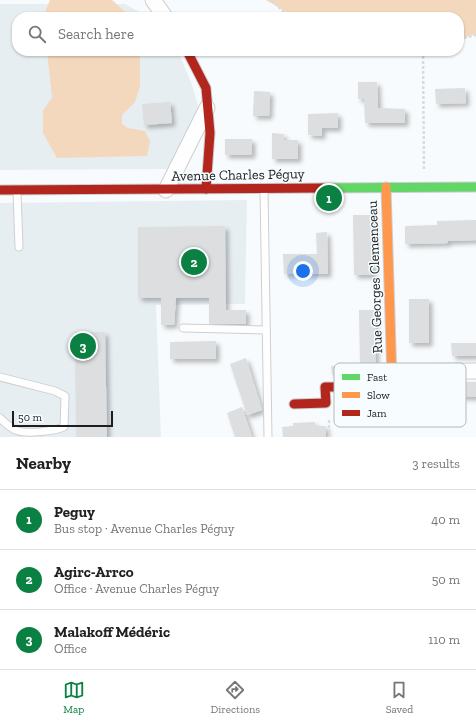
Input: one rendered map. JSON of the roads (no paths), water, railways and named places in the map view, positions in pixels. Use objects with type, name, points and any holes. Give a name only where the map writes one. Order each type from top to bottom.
[{"type":"street","points":[[153,0],[161,12]]},
{"type":"street","points":[[190,56],[206,88],[210,133],[206,189]]},
{"type":"street","points":[[166,190],[208,107]]},
{"type":"street","name":"Rue Georges Clemenceau","points":[[386,187],[392,363]]},
{"type":"street","name":"Avenue Charles Péguy","points":[[0,190],[476,187]]},
{"type":"street","points":[[466,370],[476,370]]},
{"type":"street","points":[[294,404],[326,403],[325,387],[334,387]]},
{"type":"lane","points":[[264,189],[268,437]]},
{"type":"lane","points":[[17,190],[19,247]]},
{"type":"lane","points":[[182,328],[266,330]]},
{"type":"lane","points":[[0,377],[65,396],[64,427],[56,430],[19,432],[12,429],[0,418]]},
{"type":"place","name":"Peguy","points":[[329,198]]},
{"type":"place","name":"Agirc-Arrco","points":[[194,262]]},
{"type":"place","name":"Malakoff Médéric","points":[[83,346]]}]
